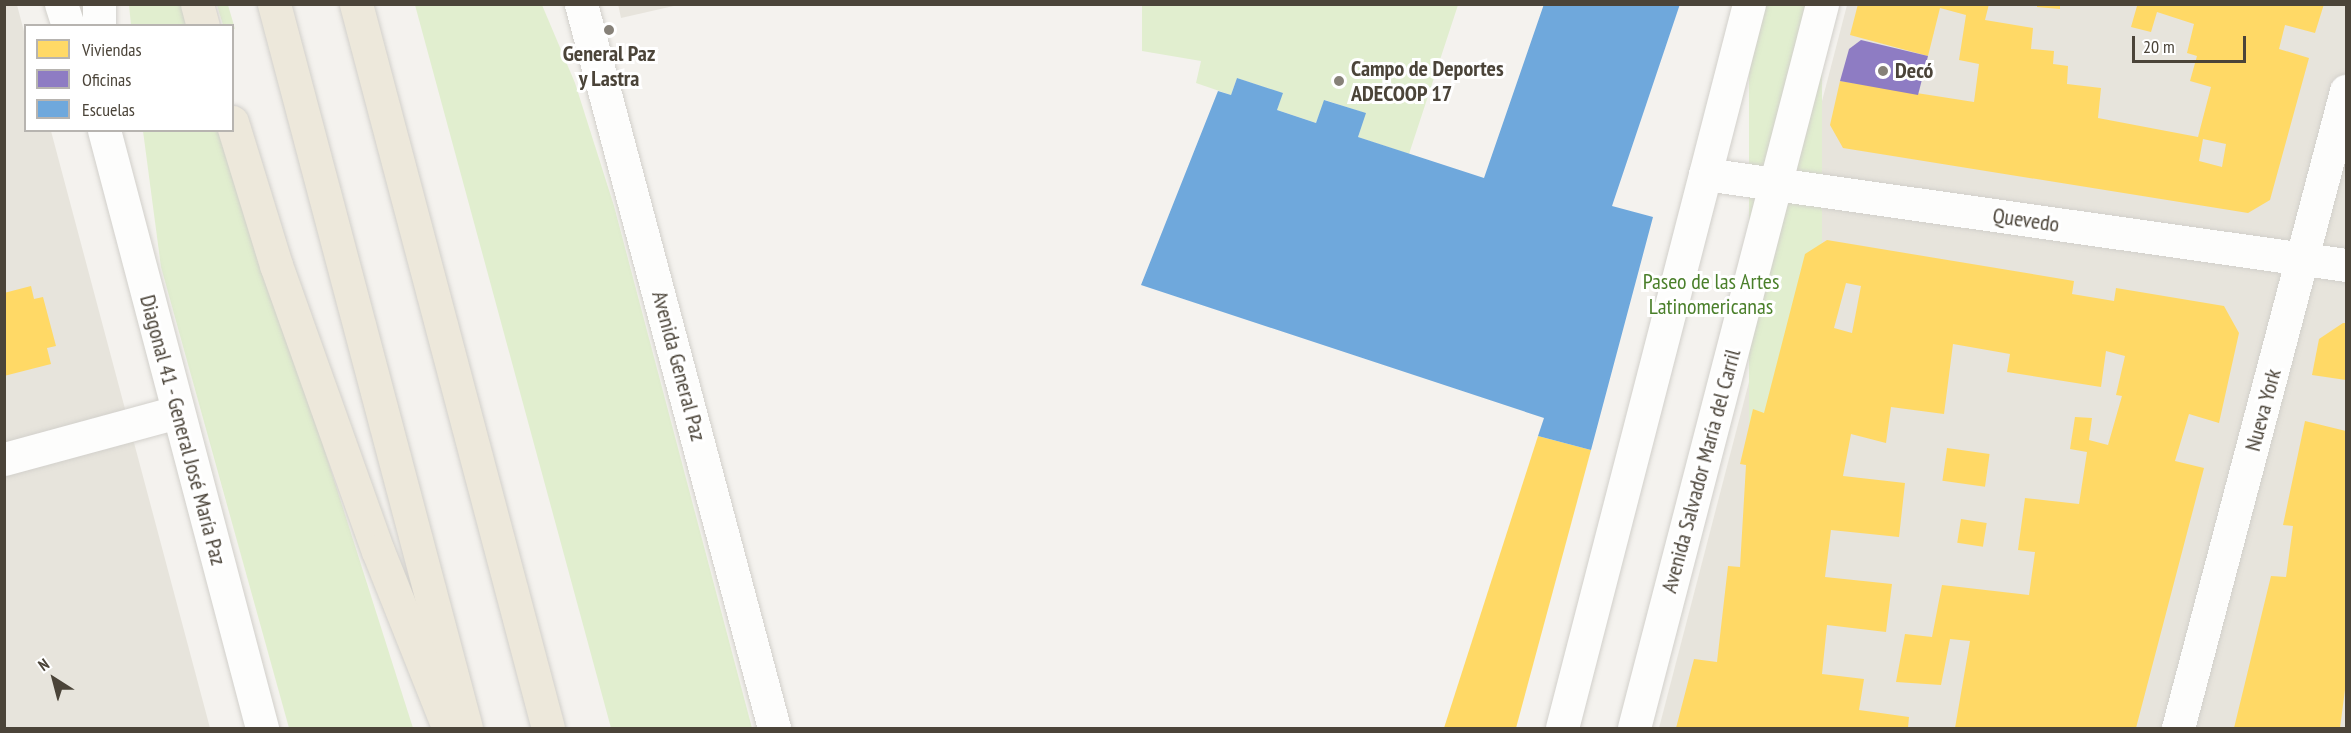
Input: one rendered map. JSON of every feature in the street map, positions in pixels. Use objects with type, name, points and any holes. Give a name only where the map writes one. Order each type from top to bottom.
[{"type":"highway","points":[[197,4],[202,24]]},
{"type":"highway","points":[[274,4],[466,729]]},
{"type":"highway","points":[[356,4],[548,729]]},
{"type":"highway","points":[[234,128],[276,265],[370,529],[449,729]]},
{"type":"street","points":[[61,4],[67,24]]},
{"type":"street","points":[[99,4],[99,24]]},
{"type":"street","name":"Avenida General Paz","points":[[581,4],[774,729]]},
{"type":"street","points":[[1562,729],[1749,4]]},
{"type":"street","name":"Avenida Salvador María del Carril","points":[[1634,729],[1822,4]]},
{"type":"street","name":"Nueva York","points":[[2178,729],[2346,92]]},
{"type":"street","name":"Diagonal 41 - General José María Paz","points":[[105,132],[262,729]]},
{"type":"street","name":"Quevedo","points":[[1705,174],[2346,265]]},
{"type":"street","points":[[4,459],[177,412]]},
{"type":"shaded area","points":[[618,4],[678,4],[678,5],[621,18]]},
{"type":"shaded area","points":[[4,5],[17,5],[24,31],[24,132],[51,132],[210,728],[5,728]]},
{"type":"shaded area","points":[[1847,5],[2346,5],[2346,728],[1659,728]]},
{"type":"green space","points":[[129,5],[183,5],[190,24],[131,24]]},
{"type":"green space","points":[[217,5],[228,5],[234,24],[223,24]]},
{"type":"green space","points":[[415,5],[542,5],[575,83],[614,206],[752,728],[611,728]]},
{"type":"green space","name":"Campo de Deportes ADECOOP 17","points":[[1142,5],[1458,5],[1409,154],[1358,137],[1365,113],[1325,100],[1316,123],[1277,110],[1282,93],[1237,78],[1231,95],[1196,83],[1201,61],[1142,51]]},
{"type":"green space","points":[[1749,5],[1822,5],[1822,728],[1749,728]]},
{"type":"green space","points":[[143,132],[223,132],[413,728],[289,728],[161,267]]},
{"type":"building: Viviendas","points":[[1858,4],[1989,4],[1985,20],[2033,28],[2031,49],[2054,51],[2053,64],[2068,66],[2067,84],[2101,88],[2098,118],[2198,137],[2211,87],[2190,81],[2197,56],[2187,53],[2194,24],[2157,12],[2151,32],[2131,27],[2137,6],[2324,4],[2315,33],[2285,25],[2279,49],[2309,58],[2270,200],[2248,213],[1843,148],[1830,125],[1840,81],[1974,102],[1979,64],[1959,60],[1966,15],[1940,8],[1928,56],[1850,35]],"holes":[[[2203,139],[2226,144],[2222,167],[2199,161]]]},
{"type":"building: Viviendas","points":[[2037,4],[2060,4],[2060,9],[2037,7]]},
{"type":"building: Viviendas","points":[[1827,240],[2074,281],[2072,294],[2114,301],[2116,288],[2224,306],[2239,333],[2219,423],[2189,414],[2175,461],[2204,468],[2136,728],[1955,728],[1970,641],[1950,639],[1941,685],[1896,682],[1905,634],[1932,637],[1942,585],[2029,595],[2035,552],[2018,550],[2025,498],[2079,504],[2087,452],[2070,449],[2075,417],[2092,418],[2089,440],[2108,445],[2122,396],[2116,395],[2125,356],[2106,351],[2101,387],[2007,372],[2010,354],[1953,344],[1944,414],[1891,407],[1886,443],[1851,434],[1843,476],[1905,483],[1899,537],[1831,530],[1825,577],[1892,584],[1886,632],[1827,625],[1822,674],[1864,679],[1859,710],[1909,717],[1908,728],[1676,728],[1694,659],[1717,662],[1728,566],[1740,567],[1746,465],[1740,464],[1753,409],[1764,413],[1805,254]],"holes":[[[1846,283],[1861,286],[1852,333],[1834,328]]]},
{"type":"building: Viviendas","points":[[31,286],[34,299],[43,297],[56,346],[47,348],[51,364],[4,376],[4,293]]},
{"type":"building: Viviendas","points":[[2346,323],[2346,380],[2312,375],[2319,339]]},
{"type":"building: Viviendas","points":[[2305,421],[2346,431],[2346,682],[2340,728],[2234,728],[2271,576],[2286,577],[2293,526],[2283,525]]},
{"type":"building: Viviendas","points":[[1538,436],[1591,450],[1516,728],[1444,728]]},
{"type":"building: Viviendas","points":[[1947,448],[1990,454],[1985,487],[1942,481]]},
{"type":"building: Viviendas","points":[[1961,519],[1987,523],[1983,547],[1957,543]]},
{"type":"building: Oficinas","name":"Decó","points":[[1861,40],[1928,56],[1918,95],[1840,81],[1849,49]]},
{"type":"building: Escuelas","points":[[1544,4],[1680,4],[1612,206],[1653,217],[1591,450],[1538,436],[1544,418],[1141,285],[1218,91],[1231,95],[1237,78],[1283,93],[1277,110],[1316,123],[1324,100],[1366,113],[1358,137],[1484,178]]},
{"type":"place","name":"General Paz y Lastra","points":[[609,30]]},
{"type":"place","name":"Decó","points":[[1883,71]]},
{"type":"place","name":"Campo de Deportes ADECOOP 17","points":[[1339,81]]},
{"type":"park label","name":"Paseo de las Artes Latinomericanas","points":[[1711,294]]}]
